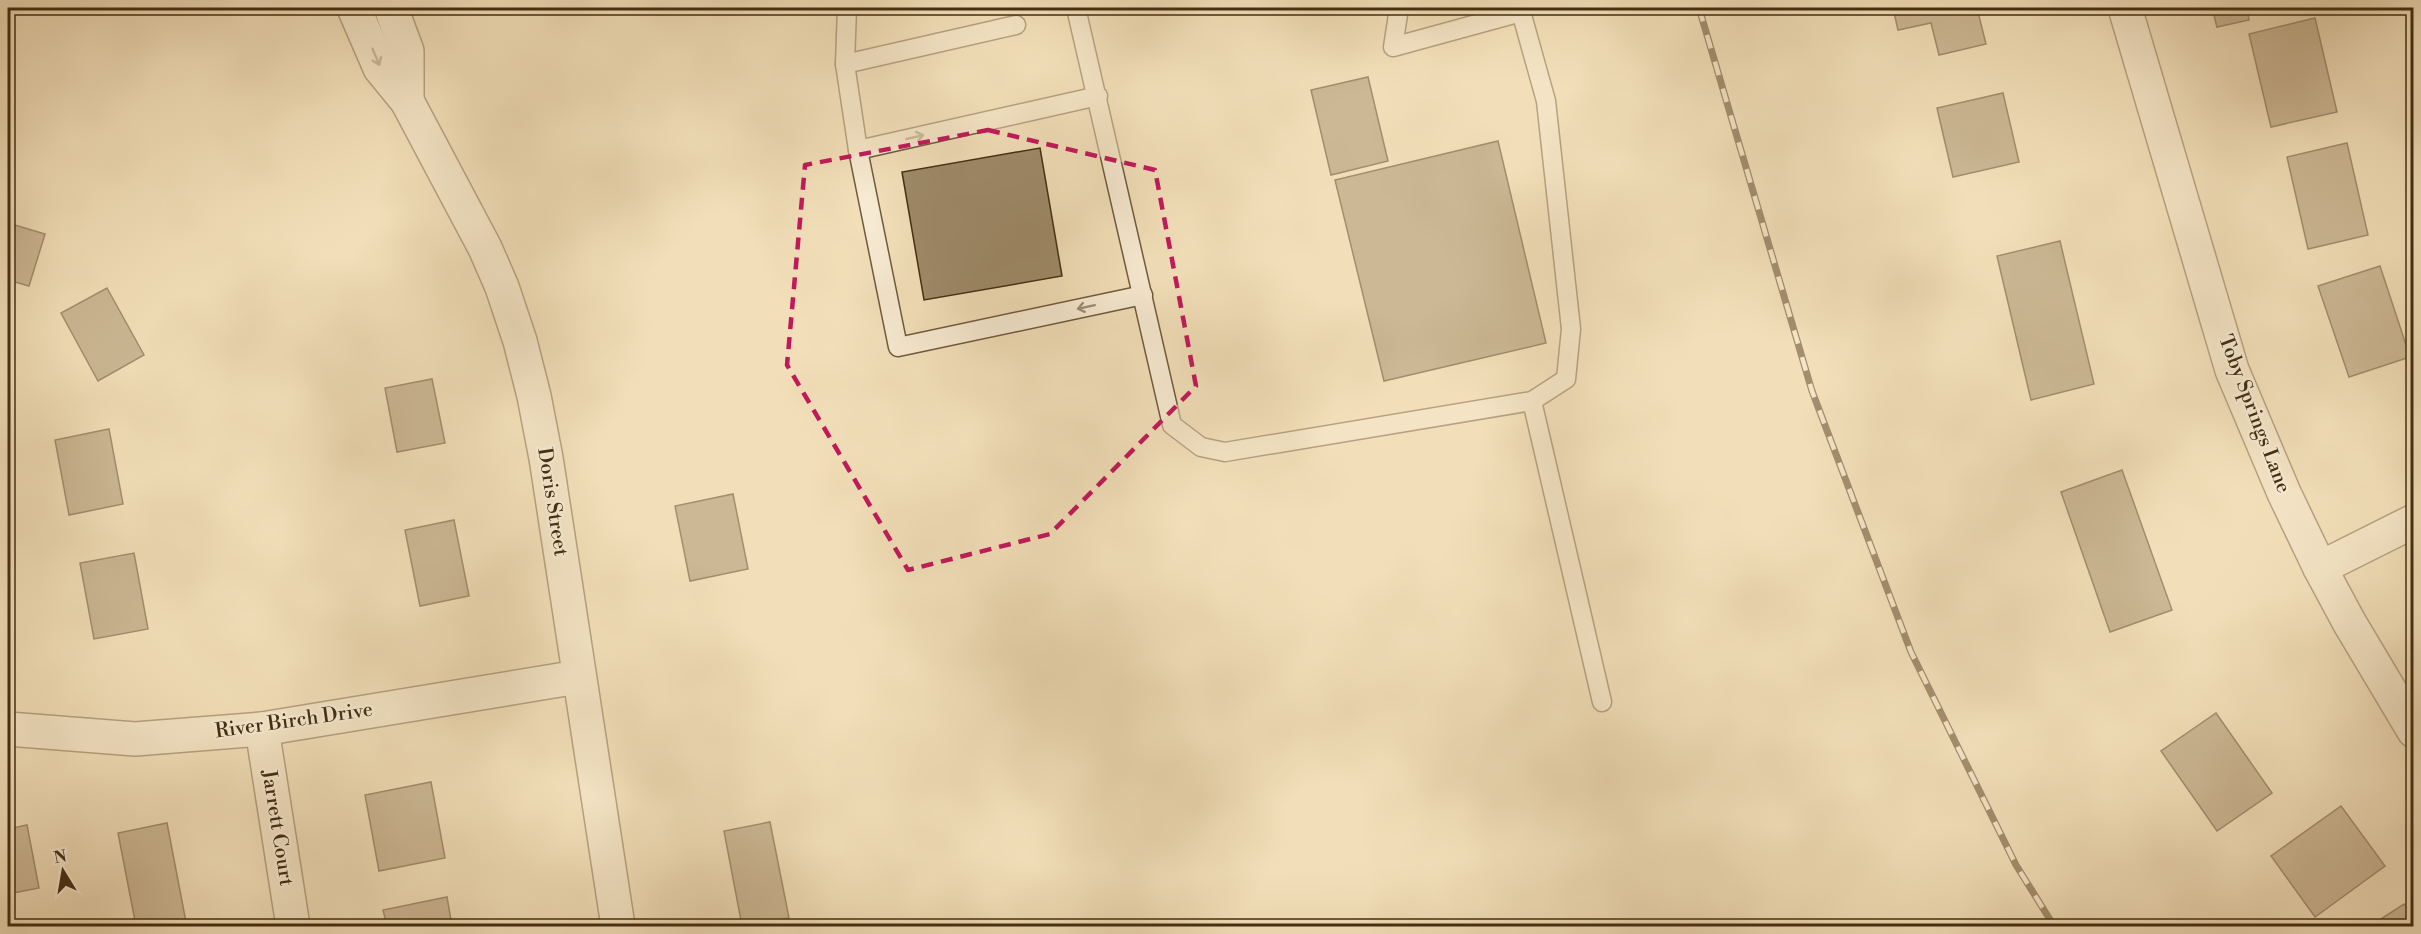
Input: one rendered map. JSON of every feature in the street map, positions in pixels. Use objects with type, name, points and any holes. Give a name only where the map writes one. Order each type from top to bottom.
[{"type":"street","name":"Doris Street","points":[[354,8],[380,68],[407,101],[485,248],[502,287],[520,341],[546,458],[618,927]]},
{"type":"street","name":"Doris Street","points":[[391,8],[407,51],[407,101]]},
{"type":"street","name":"Toby Springs Lane","points":[[2125,8],[2232,370],[2284,493],[2320,568],[2349,622],[2414,731]]},
{"type":"street","points":[[2320,568],[2414,521]]},
{"type":"street","name":"River Birch Drive","points":[[8,729],[135,739],[262,729],[578,677]]},
{"type":"street","name":"Jarrett Court","points":[[262,729],[292,927]]},
{"type":"lane","points":[[847,8],[845,64],[858,150],[898,347],[1143,295]]},
{"type":"lane","points":[[1077,8],[1173,425],[1201,447],[1225,452],[1532,401],[1566,379],[1571,329],[1546,101],[1521,10],[1393,47],[1399,8]]},
{"type":"lane","points":[[845,64],[1016,25]]},
{"type":"lane","points":[[858,150],[1098,96]]},
{"type":"lane","points":[[1532,401],[1602,702]]},
{"type":"highlighted area","points":[[988,130],[1155,170],[1196,386],[1050,534],[908,570],[787,365],[805,165]]},
{"type":"building","points":[[1893,8],[1977,8],[1986,44],[1939,55],[1931,23],[1898,30]]},
{"type":"building","points":[[2212,8],[2247,8],[2249,20],[2217,27]]},
{"type":"building","points":[[2315,18],[2337,112],[2271,127],[2249,34]]},
{"type":"building","points":[[1368,77],[1388,161],[1331,175],[1311,90]]},
{"type":"building","points":[[2003,93],[2019,162],[1953,177],[1937,108]]},
{"type":"building","points":[[1498,141],[1546,343],[1384,381],[1335,180]]},
{"type":"building","points":[[2347,143],[2368,235],[2308,249],[2287,157]]},
{"type":"building","points":[[1040,148],[1062,276],[924,300],[902,172]]},
{"type":"building","points":[[8,223],[45,234],[29,286],[8,280]]},
{"type":"building","points":[[2060,241],[2094,384],[2031,400],[1997,256]]},
{"type":"building","points":[[2380,266],[2410,357],[2349,377],[2318,286]]},
{"type":"building","points":[[107,288],[144,355],[98,381],[61,313]]},
{"type":"building","points":[[432,379],[445,443],[397,452],[385,388]]},
{"type":"building","points":[[109,429],[123,504],[69,515],[55,440]]},
{"type":"building","points":[[2122,470],[2172,610],[2110,632],[2061,492]]},
{"type":"building","points":[[733,494],[748,569],[690,581],[675,506]]},
{"type":"building","points":[[454,520],[469,596],[420,606],[405,530]]},
{"type":"building","points":[[134,553],[148,629],[94,639],[80,563]]},
{"type":"building","points":[[2216,713],[2272,793],[2217,831],[2161,751]]},
{"type":"building","points":[[431,782],[445,858],[379,871],[365,795]]},
{"type":"building","points":[[2341,806],[2385,866],[2315,917],[2271,856]]},
{"type":"building","points":[[770,822],[789,918],[742,926],[724,831]]},
{"type":"building","points":[[167,823],[186,922],[162,926],[136,926],[118,833]]},
{"type":"building","points":[[27,825],[39,888],[8,894],[8,829]]},
{"type":"building","points":[[447,897],[452,926],[387,926],[383,910]]},
{"type":"building","points":[[2404,904],[2414,918],[2414,926],[2370,926]]},
{"type":"railway","points":[[1699,8],[1812,391],[1911,652],[2016,865],[2054,926]]}]
